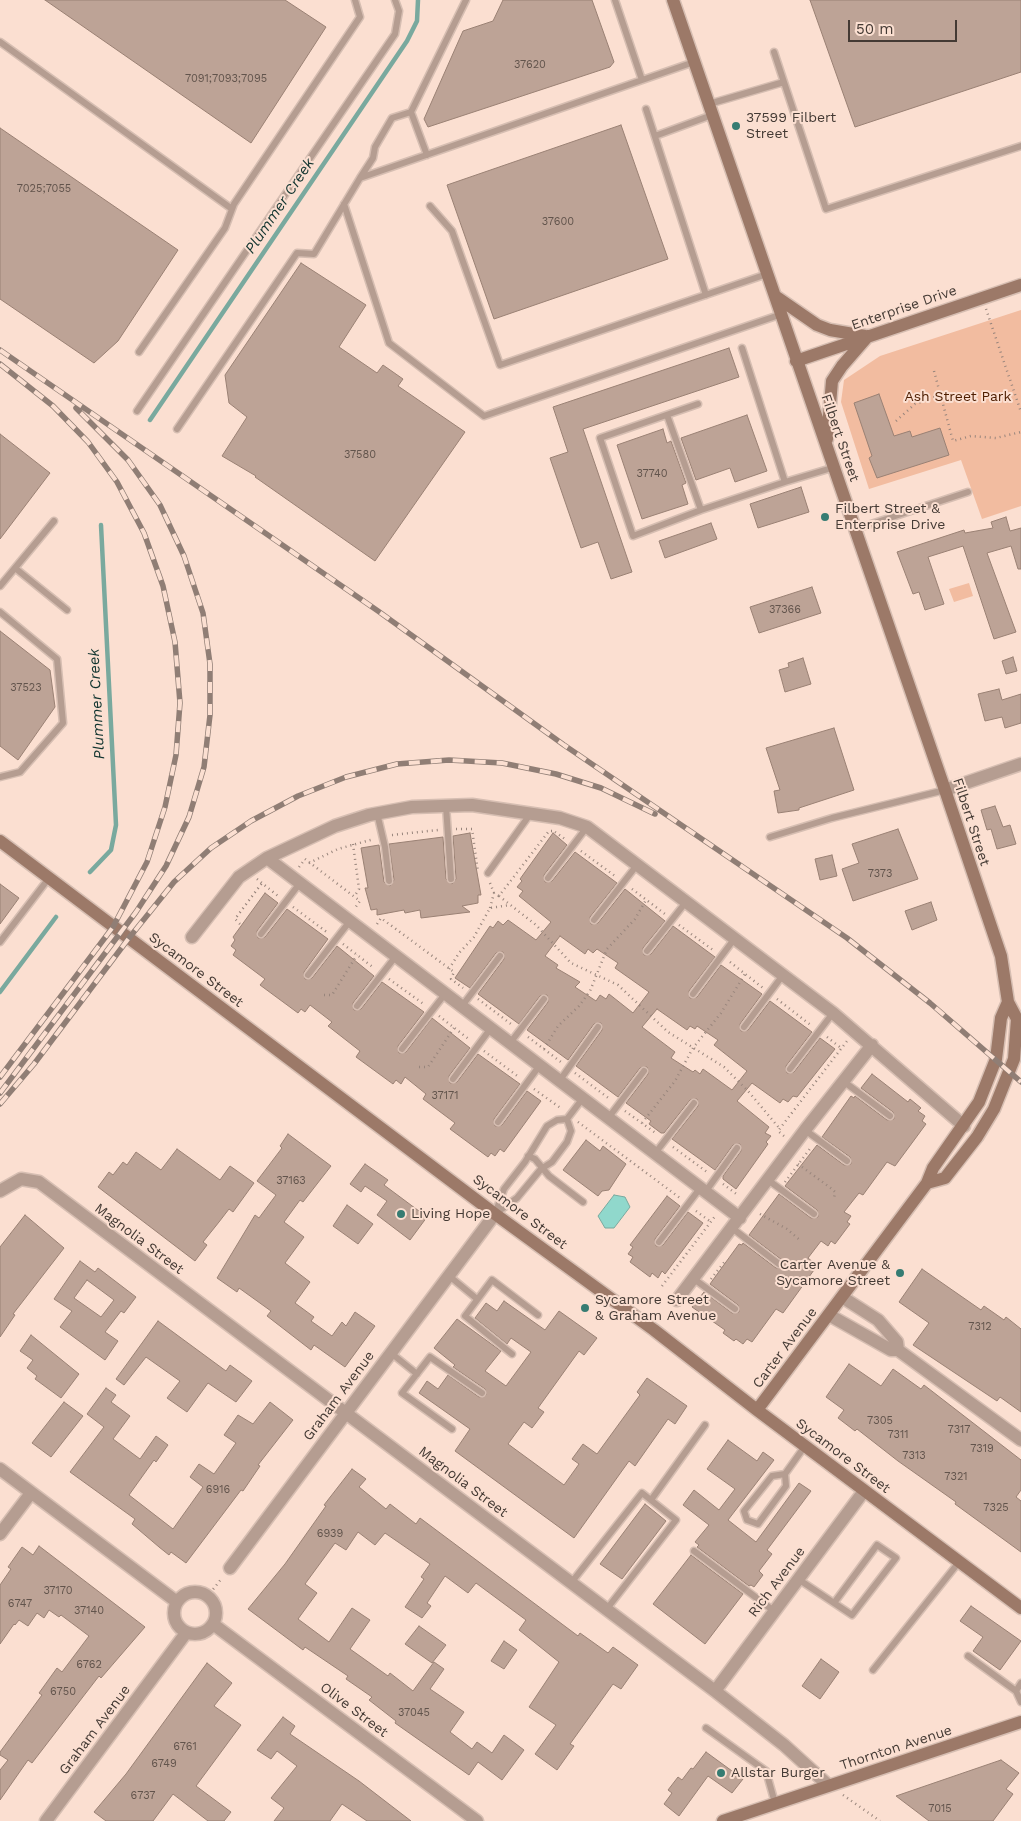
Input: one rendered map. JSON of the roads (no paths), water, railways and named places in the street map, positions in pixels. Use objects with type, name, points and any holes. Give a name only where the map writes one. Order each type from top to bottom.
[{"type":"street","name":"Filbert Street","points":[[673,0],[782,314],[796,361],[856,528],[1001,956],[1008,1002],[1017,1019],[1014,1059],[1010,1072]]},
{"type":"street","name":"Enterprise Drive","points":[[796,361],[1021,285]]},
{"type":"street","points":[[775,296],[817,325],[830,330],[868,336]]},
{"type":"street","points":[[827,445],[832,382],[842,366],[868,336]]},
{"type":"street","points":[[945,790],[1021,764]]},
{"type":"street","points":[[192,937],[239,877],[268,858],[335,826],[377,814],[412,807],[472,805],[554,817],[587,827],[735,938],[833,1013],[869,1049],[964,1126]]},
{"type":"street","name":"Sycamore Street","points":[[0,841],[495,1214],[654,1330],[757,1410],[1021,1608]]},
{"type":"street","points":[[268,858],[296,880],[351,916],[396,956],[609,1116],[740,1218]]},
{"type":"street","name":"Filbert Street","points":[[996,1059],[1001,1018],[1008,1002]]},
{"type":"street","points":[[677,1300],[805,1130],[869,1049]]},
{"type":"street","name":"Carter Avenue","points":[[757,1410],[927,1183],[933,1168],[979,1102],[996,1059]]},
{"type":"street","name":"Carter Avenue","points":[[927,1183],[945,1178],[977,1137],[994,1110],[1010,1072]]},
{"type":"street","name":"Magnolia Street","points":[[0,1192],[21,1179],[39,1182],[344,1414],[365,1426],[715,1691],[784,1745],[828,1785]]},
{"type":"street","name":"Graham Avenue","points":[[230,1568],[495,1214]]},
{"type":"street","points":[[842,1297],[878,1320],[897,1342],[898,1350]]},
{"type":"street","points":[[829,1315],[892,1350],[898,1350],[1021,1440]]},
{"type":"street","points":[[0,1470],[177,1602]]},
{"type":"street","name":"Rich Avenue","points":[[715,1691],[864,1491]]},
{"type":"street","points":[[0,1534],[31,1492]]},
{"type":"street","points":[[194,1592],[207,1597],[215,1609],[212,1624],[202,1633],[186,1633],[174,1618],[177,1602],[186,1594],[194,1592]]},
{"type":"street","name":"Olive Street","points":[[212,1624],[477,1821]]},
{"type":"street","name":"Graham Avenue","points":[[49,1820],[186,1633]]},
{"type":"street","name":"Thornton Avenue","points":[[723,1821],[1021,1722]]},
{"type":"lane","points":[[139,352],[225,228],[232,209],[360,17],[355,0]]},
{"type":"lane","points":[[137,411],[395,34],[399,11],[395,0]]},
{"type":"lane","points":[[177,429],[297,254],[314,254],[373,158],[375,147],[392,118],[410,112],[466,0]]},
{"type":"lane","points":[[615,0],[642,80]]},
{"type":"lane","points":[[0,42],[232,209]]},
{"type":"lane","points":[[774,52],[826,209],[1021,146]]},
{"type":"lane","points":[[360,178],[694,62]]},
{"type":"lane","points":[[654,136],[710,110],[784,82]]},
{"type":"lane","points":[[646,109],[706,295]]},
{"type":"lane","points":[[410,112],[427,155]]},
{"type":"lane","points":[[344,204],[389,343],[484,416],[782,314]]},
{"type":"lane","points":[[430,206],[452,231],[500,365],[767,274]]},
{"type":"lane","points":[[742,348],[785,482]]},
{"type":"lane","points":[[698,404],[600,438],[633,536],[701,510],[834,467]]},
{"type":"lane","points":[[668,415],[701,510]]},
{"type":"lane","points":[[856,528],[968,492]]},
{"type":"lane","points":[[0,586],[54,521]]},
{"type":"lane","points":[[15,568],[67,610]]},
{"type":"lane","points":[[0,612],[57,659],[63,723],[20,772],[0,777]]},
{"type":"lane","points":[[770,837],[832,818],[945,790]]},
{"type":"lane","points":[[446,806],[446,829],[451,879]]},
{"type":"lane","points":[[485,874],[531,813]]},
{"type":"lane","points":[[377,814],[383,837],[389,881]]},
{"type":"lane","points":[[548,878],[587,827]]},
{"type":"lane","points":[[594,920],[637,865]]},
{"type":"lane","points":[[0,942],[48,878]]},
{"type":"lane","points":[[261,934],[296,880]]},
{"type":"lane","points":[[647,951],[686,902]]},
{"type":"lane","points":[[308,975],[351,916]]},
{"type":"lane","points":[[692,994],[735,938]]},
{"type":"lane","points":[[357,1006],[396,956]]},
{"type":"lane","points":[[462,1006],[500,956]]},
{"type":"lane","points":[[744,1026],[783,975]]},
{"type":"lane","points":[[402,1049],[445,994]]},
{"type":"lane","points":[[510,1043],[544,998]]},
{"type":"lane","points":[[790,1069],[833,1013]]},
{"type":"lane","points":[[560,1080],[598,1027]]},
{"type":"lane","points":[[453,1079],[491,1028]]},
{"type":"lane","points":[[498,1122],[540,1066]]},
{"type":"lane","points":[[609,1116],[644,1071]]},
{"type":"lane","points":[[843,1081],[890,1116]]},
{"type":"lane","points":[[495,1214],[504,1189],[547,1126],[557,1120],[567,1119],[583,1097]]},
{"type":"lane","points":[[656,1152],[694,1102]]},
{"type":"lane","points":[[495,1214],[517,1198],[541,1169],[552,1162],[567,1142],[571,1131],[567,1119]]},
{"type":"lane","points":[[805,1130],[847,1161]]},
{"type":"lane","points":[[659,1242],[703,1189],[715,1178],[737,1148]]},
{"type":"lane","points":[[528,1156],[536,1159],[541,1169],[583,1202]]},
{"type":"lane","points":[[768,1180],[814,1214]]},
{"type":"lane","points":[[732,1228],[779,1264]]},
{"type":"lane","points":[[448,1275],[477,1299]]},
{"type":"lane","points":[[694,1278],[735,1309]]},
{"type":"lane","points":[[512,1354],[465,1316],[492,1280],[538,1315]]},
{"type":"lane","points":[[390,1352],[417,1374]]},
{"type":"lane","points":[[452,1429],[402,1393],[430,1357],[482,1392]]},
{"type":"lane","points":[[651,1500],[705,1424]]},
{"type":"lane","points":[[785,1474],[772,1476],[744,1511],[747,1520],[758,1524],[786,1486],[785,1474],[805,1446]]},
{"type":"lane","points":[[571,1583],[642,1493],[676,1520],[606,1610]]},
{"type":"lane","points":[[798,1579],[834,1603],[852,1615],[896,1558],[877,1545],[834,1603]]},
{"type":"lane","points":[[694,1551],[774,1611]]},
{"type":"lane","points":[[873,1670],[959,1562]]},
{"type":"lane","points":[[968,1656],[1016,1690],[1021,1702]]},
{"type":"lane","points":[[1016,1690],[1021,1684]]},
{"type":"lane","points":[[706,1728],[766,1772],[775,1803]]},
{"type":"water","points":[[614,1195],[625,1197],[630,1207],[614,1228],[605,1228],[598,1216]]},
{"type":"waterway","name":"Plummer Creek","points":[[150,420],[407,41],[417,21],[418,0]]},
{"type":"waterway","name":"Plummer Creek","points":[[90,872],[111,850],[116,825],[101,525]]},
{"type":"waterway","name":"Plummer Creek","points":[[0,992],[56,917]]},
{"type":"railway","points":[[0,350],[378,611],[564,745],[847,938],[930,1003],[1021,1082]]},
{"type":"railway","points":[[0,364],[53,406],[88,442],[117,482],[144,533],[163,586],[175,642],[180,703],[176,755],[165,807],[147,862],[113,927],[0,1077]]},
{"type":"railway","points":[[0,1093],[136,912],[166,866],[189,817],[204,767],[210,715],[210,664],[203,613],[184,556],[160,505],[128,460],[76,408]]},
{"type":"railway","points":[[0,1104],[34,1064],[129,938],[174,882],[211,848],[251,821],[298,796],[346,777],[397,764],[449,760],[502,763],[556,774],[601,788],[655,814]]},
{"type":"place","name":"37599 Filbert Street","points":[[736,126]]},
{"type":"place","name":"Filbert Street & Enterprise Drive","points":[[825,517]]},
{"type":"place","name":"Living Hope","points":[[401,1214]]},
{"type":"place","name":"Carter Avenue & Sycamore Street","points":[[900,1273]]},
{"type":"place","name":"Sycamore Street & Graham Avenue","points":[[585,1308]]},
{"type":"place","name":"Allstar Burger","points":[[721,1773]]},
{"type":"park label","name":"Ash Street Park","points":[[958,397]]}]
